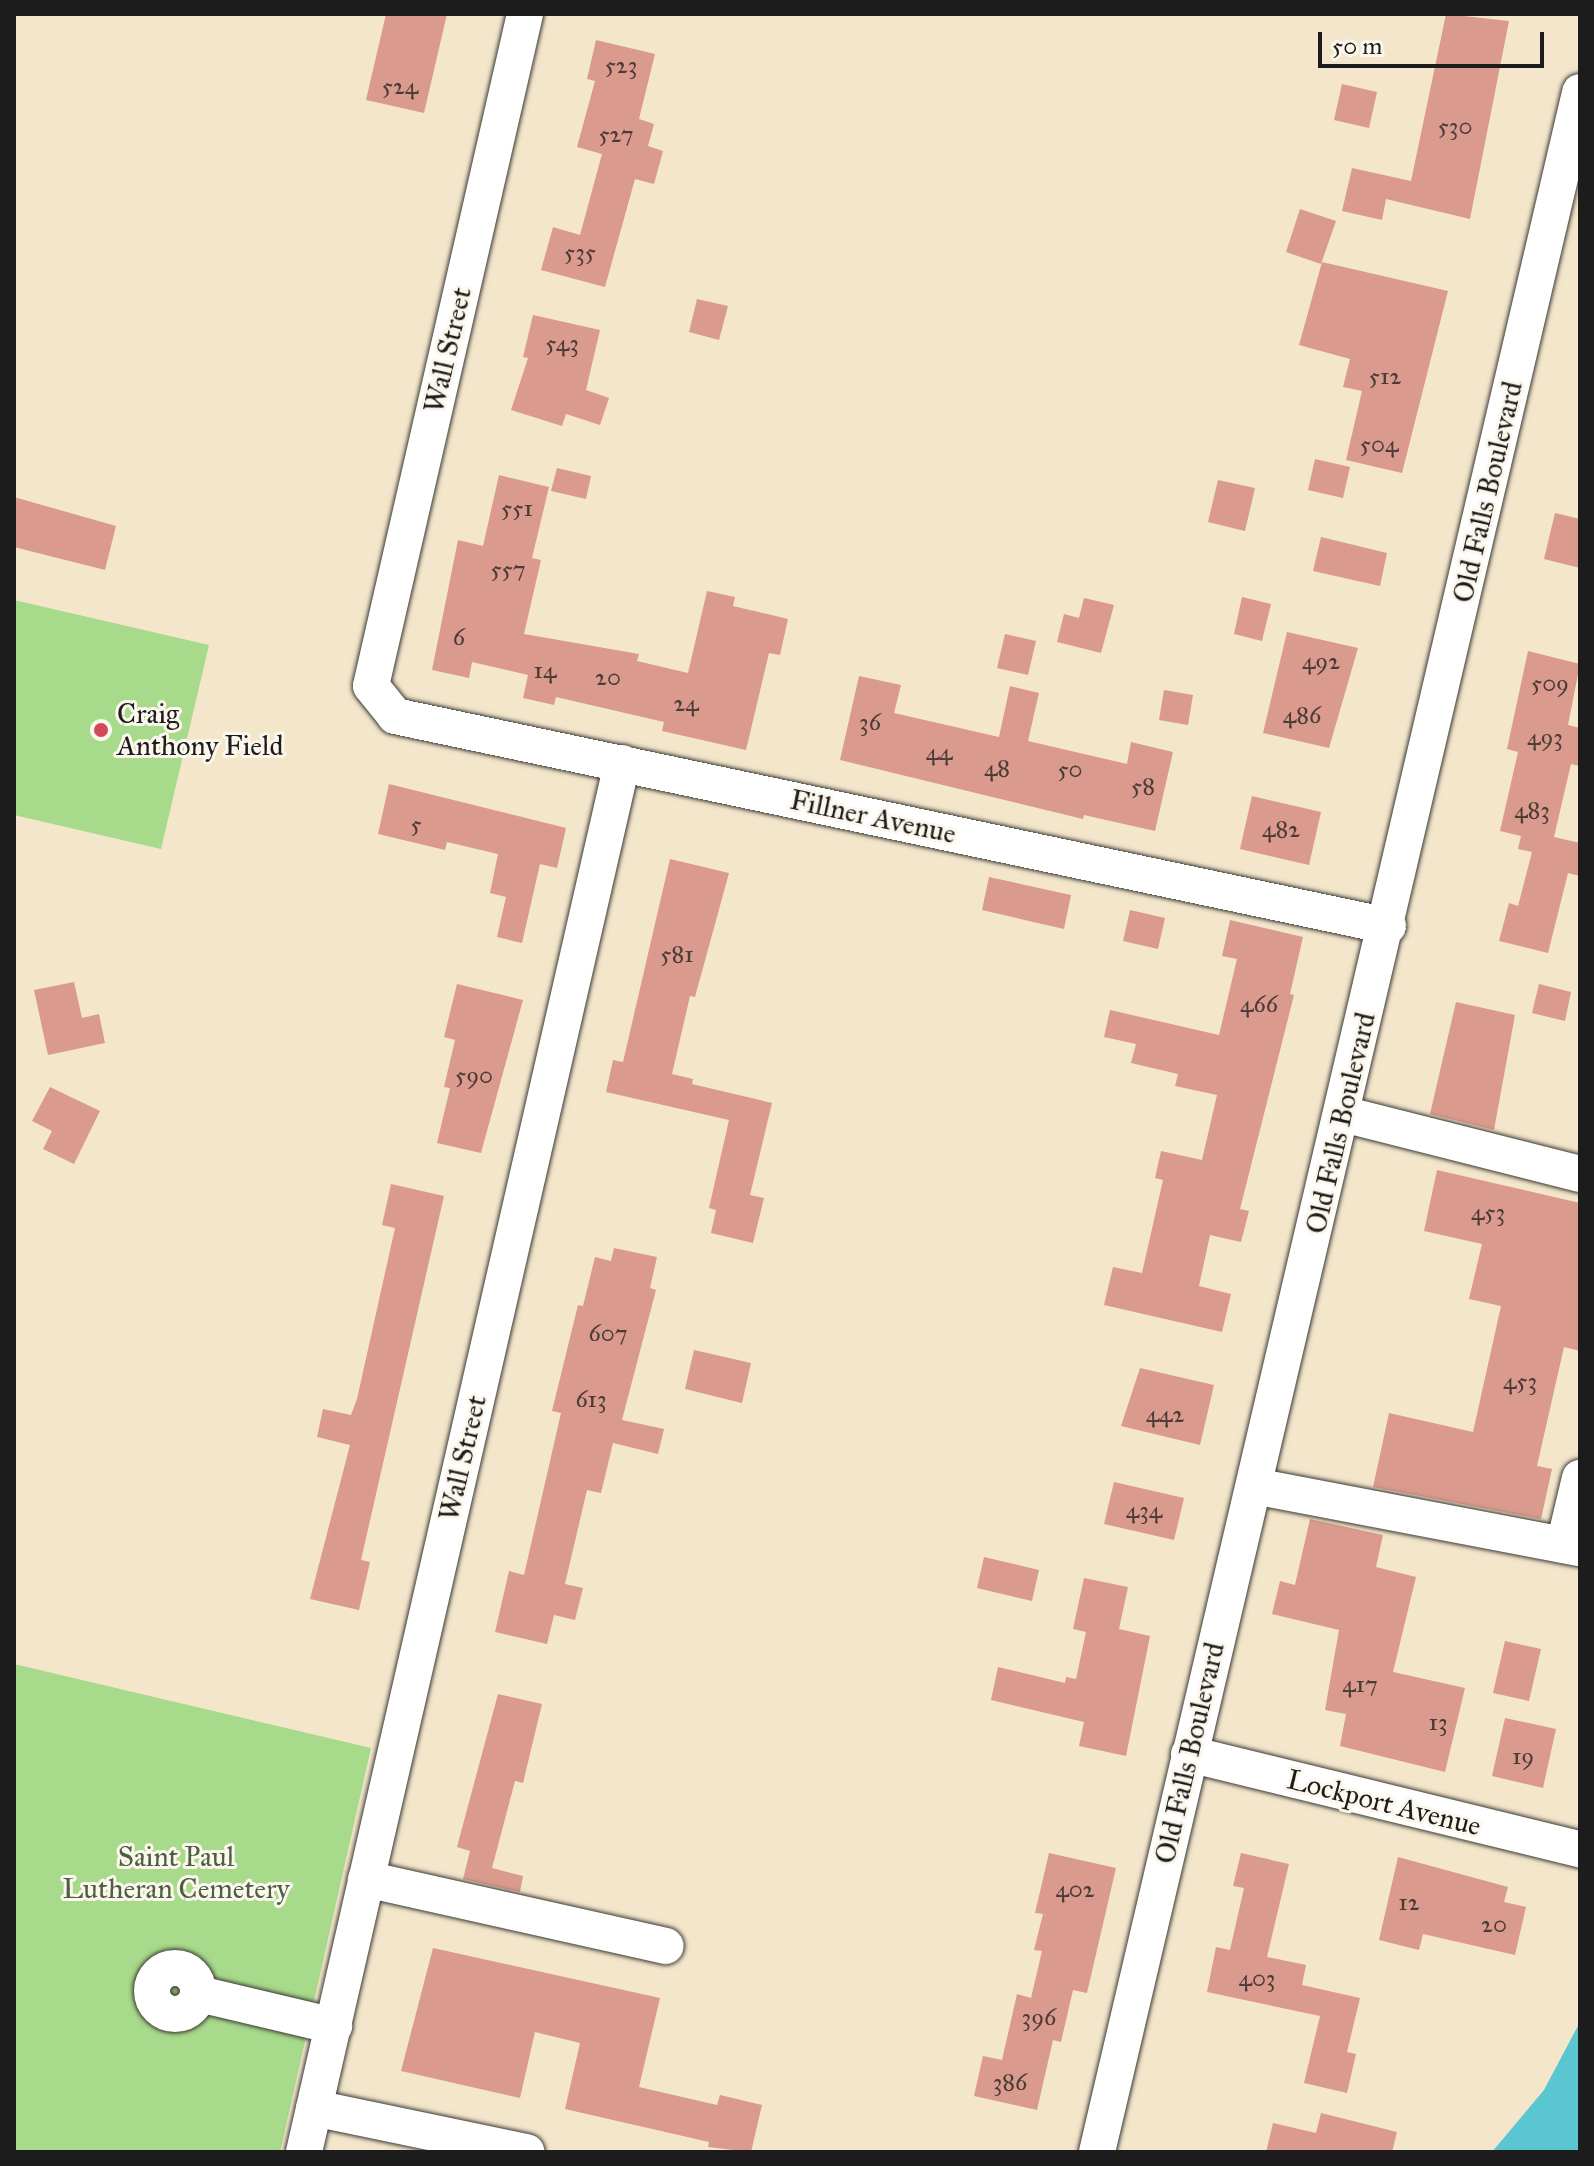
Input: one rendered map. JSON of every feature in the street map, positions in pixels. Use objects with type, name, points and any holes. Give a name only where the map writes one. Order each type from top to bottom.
[{"type":"street","name":"Wall Street","points":[[371,686],[525,14]]},
{"type":"street","name":"Old Falls Boulevard","points":[[1097,2152],[1189,1754],[1388,926],[1580,92]]},
{"type":"street","name":"Fillner Avenue","points":[[371,686],[395,716],[1388,926]]},
{"type":"street","name":"Wall Street","points":[[304,2152],[622,763]]},
{"type":"street","points":[[1343,1114],[1580,1174]]},
{"type":"street","points":[[1254,1486],[1572,1546],[1580,1478]]},
{"type":"street","name":"Lockport Avenue","points":[[1189,1754],[1580,1849]]},
{"type":"street","points":[[366,1879],[666,1946]]},
{"type":"street","points":[[199,1994],[334,2026]]},
{"type":"street","points":[[314,2108],[526,2152]]},
{"type":"green space","name":"Craig Anthony Field","points":[[14,600],[209,645],[161,849],[14,815]]},
{"type":"green space","name":"Saint Paul Lutheran Cemetery","points":[[14,1664],[371,1748],[280,2152],[14,2152]]},
{"type":"water","points":[[1580,2022],[1580,2152],[1492,2152],[1544,2090]]},
{"type":"building","points":[[386,14],[447,14],[424,113],[366,100]]},
{"type":"building","points":[[1446,14],[1509,21],[1470,219],[1386,199],[1382,220],[1342,211],[1352,168],[1411,181]]},
{"type":"building","points":[[596,40],[655,54],[639,119],[654,124],[648,146],[663,151],[654,184],[635,179],[605,287],[541,270],[553,227],[580,235],[602,154],[577,147],[595,81],[587,79]]},
{"type":"building","points":[[1342,84],[1377,92],[1369,128],[1334,120]]},
{"type":"building","points":[[1300,209],[1336,221],[1321,264],[1286,252]]},
{"type":"building","points":[[1322,262],[1448,291],[1402,473],[1346,460],[1362,391],[1343,387],[1350,359],[1299,345]]},
{"type":"building","points":[[697,299],[728,306],[719,340],[689,332]]},
{"type":"building","points":[[533,315],[600,330],[586,390],[609,398],[600,425],[566,414],[562,426],[511,410],[528,358],[523,357]]},
{"type":"building","points":[[1315,459],[1350,467],[1343,498],[1308,490]]},
{"type":"building","points":[[557,468],[591,476],[586,499],[551,491]]},
{"type":"building","points":[[499,475],[549,487],[532,558],[541,560],[524,634],[639,654],[637,661],[688,673],[707,591],[735,597],[733,606],[788,619],[780,655],[769,653],[746,750],[662,731],[664,722],[556,697],[554,705],[523,698],[528,675],[472,662],[469,678],[432,670],[458,540],[483,546]]},
{"type":"building","points":[[1218,480],[1255,488],[1245,531],[1208,522]]},
{"type":"building","points":[[14,497],[116,526],[105,570],[14,547]]},
{"type":"building","points":[[1555,513],[1580,519],[1580,568],[1544,559]]},
{"type":"building","points":[[1321,537],[1387,553],[1380,586],[1313,571]]},
{"type":"building","points":[[1242,597],[1271,604],[1262,641],[1234,634]]},
{"type":"building","points":[[1084,598],[1114,605],[1101,653],[1057,642],[1064,614],[1079,618]]},
{"type":"building","points":[[1287,632],[1358,648],[1329,748],[1263,733]]},
{"type":"building","points":[[1005,634],[1036,641],[1028,675],[997,668]]},
{"type":"building","points":[[1528,651],[1580,664],[1568,725],[1580,728],[1580,766],[1571,764],[1554,837],[1580,843],[1580,876],[1568,873],[1548,953],[1499,941],[1509,903],[1518,906],[1532,852],[1518,849],[1521,836],[1500,831],[1518,752],[1507,749]]},
{"type":"building","points":[[859,676],[901,685],[894,713],[999,737],[1010,686],[1039,693],[1028,741],[1127,764],[1131,742],[1173,752],[1155,831],[1084,815],[1083,819],[840,760]]},
{"type":"building","points":[[1164,690],[1193,695],[1188,725],[1159,720]]},
{"type":"building","points":[[389,784],[566,828],[557,868],[540,864],[522,943],[497,937],[506,897],[490,893],[498,854],[447,842],[445,850],[378,834]]},
{"type":"building","points":[[1252,796],[1321,812],[1309,865],[1240,849]]},
{"type":"building","points":[[670,859],[729,873],[695,997],[690,996],[672,1074],[693,1079],[692,1084],[772,1103],[750,1195],[764,1198],[753,1243],[711,1233],[716,1210],[709,1208],[729,1120],[606,1092],[613,1060],[623,1062]]},
{"type":"building","points":[[989,877],[1071,895],[1064,929],[982,910]]},
{"type":"building","points":[[1130,910],[1165,918],[1158,949],[1123,941]]},
{"type":"building","points":[[1230,920],[1303,937],[1290,994],[1294,995],[1240,1209],[1249,1211],[1241,1242],[1210,1235],[1199,1286],[1231,1294],[1222,1332],[1104,1305],[1113,1267],[1142,1273],[1163,1180],[1155,1178],[1161,1151],[1202,1160],[1217,1095],[1175,1086],[1178,1074],[1131,1063],[1136,1044],[1104,1037],[1110,1010],[1219,1035],[1237,959],[1222,956]]},
{"type":"building","points":[[74,982],[82,1018],[99,1014],[105,1043],[48,1055],[34,990]]},
{"type":"building","points":[[457,984],[523,1000],[481,1153],[437,1143],[450,1088],[444,1087],[455,1040],[444,1037]]},
{"type":"building","points":[[1539,984],[1571,992],[1565,1021],[1532,1013]]},
{"type":"building","points":[[1456,1002],[1515,1015],[1494,1130],[1430,1114]]},
{"type":"building","points":[[50,1087],[100,1111],[74,1164],[43,1149],[52,1131],[32,1121]]},
{"type":"building","points":[[1437,1170],[1580,1203],[1580,1351],[1564,1347],[1537,1466],[1552,1469],[1541,1519],[1373,1487],[1389,1413],[1473,1432],[1501,1306],[1469,1299],[1482,1244],[1424,1231]]},
{"type":"building","points":[[391,1184],[444,1196],[361,1560],[370,1562],[359,1610],[310,1599],[350,1445],[317,1437],[323,1409],[351,1415],[357,1399],[395,1228],[382,1225]]},
{"type":"building","points":[[614,1248],[657,1257],[650,1288],[656,1290],[622,1420],[664,1429],[658,1454],[613,1443],[601,1493],[587,1490],[565,1584],[583,1588],[575,1620],[554,1615],[547,1644],[495,1632],[509,1571],[524,1575],[561,1413],[552,1411],[578,1305],[583,1306],[595,1257],[611,1261]]},
{"type":"building","points":[[694,1350],[751,1363],[742,1403],[685,1389]]},
{"type":"building","points":[[1140,1368],[1214,1385],[1200,1445],[1121,1426]]},
{"type":"building","points":[[1114,1482],[1184,1498],[1174,1540],[1104,1524]]},
{"type":"building","points":[[1310,1519],[1383,1535],[1376,1567],[1416,1577],[1393,1672],[1465,1688],[1445,1772],[1340,1746],[1346,1714],[1325,1710],[1339,1630],[1272,1614],[1280,1581],[1295,1585]]},
{"type":"building","points":[[984,1557],[1039,1570],[1032,1601],[977,1588]]},
{"type":"building","points":[[1084,1578],[1128,1587],[1119,1629],[1150,1636],[1126,1756],[1079,1746],[1084,1722],[991,1700],[998,1667],[1065,1683],[1066,1677],[1076,1679],[1086,1632],[1073,1629]]},
{"type":"building","points":[[1505,1641],[1541,1649],[1529,1701],[1493,1693]]},
{"type":"building","points":[[498,1694],[542,1704],[523,1783],[515,1781],[492,1868],[523,1876],[520,1892],[463,1879],[470,1851],[457,1847]]},
{"type":"building","points":[[1505,1718],[1556,1729],[1543,1788],[1492,1776]]},
{"type":"building","points":[[1049,1853],[1116,1868],[1087,1993],[1073,1990],[1061,2042],[1053,2040],[1037,2110],[974,2096],[983,2056],[1002,2060],[1017,1994],[1031,1998],[1042,1951],[1034,1950],[1043,1914],[1035,1913]]},
{"type":"building","points":[[1241,1853],[1289,1864],[1267,1957],[1306,1965],[1302,1985],[1360,1998],[1347,2052],[1356,2054],[1347,2093],[1304,2083],[1320,2016],[1207,1992],[1216,1947],[1230,1950],[1244,1888],[1233,1886]]},
{"type":"building","points":[[1398,1857],[1508,1887],[1504,1902],[1526,1907],[1515,1955],[1423,1934],[1419,1950],[1379,1940]]},
{"type":"building","points":[[433,1948],[660,1998],[639,2087],[717,2105],[720,2095],[762,2105],[751,2152],[708,2147],[709,2142],[565,2109],[580,2043],[535,2032],[520,2098],[401,2071]]},
{"type":"building","points":[[1321,2113],[1397,2132],[1392,2152],[1266,2152],[1273,2123],[1316,2133]]},
{"type":"place","name":"Craig Anthony Field","points":[[101,730]]}]
